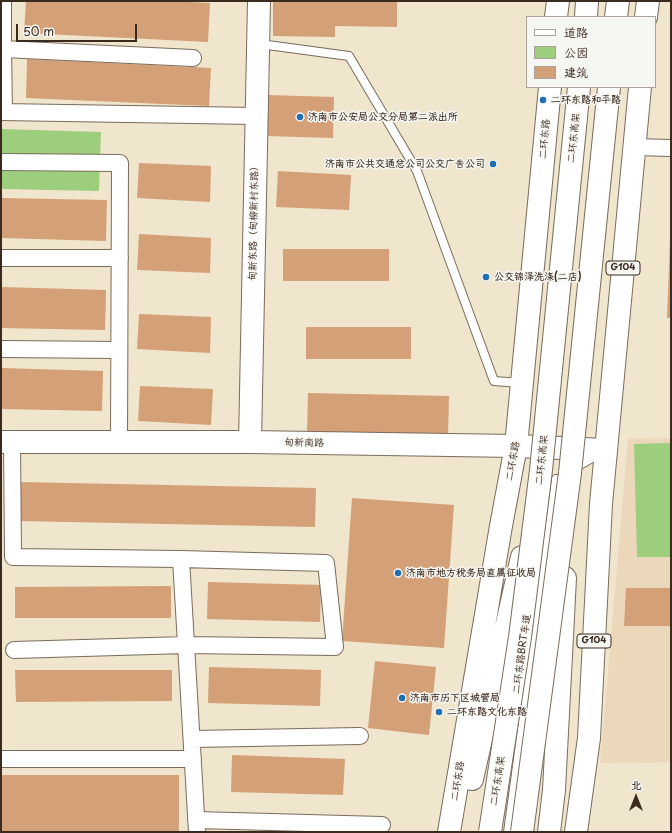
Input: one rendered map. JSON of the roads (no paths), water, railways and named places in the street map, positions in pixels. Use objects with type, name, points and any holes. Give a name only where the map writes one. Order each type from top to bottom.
[{"type":"main road","name":"甸新东路（甸柳新村东路）","points":[[250,442],[259,1]]},
{"type":"main road","points":[[556,16],[558,1]]},
{"type":"main road","points":[[586,16],[588,1]]},
{"type":"main road","points":[[616,16],[618,1]]},
{"type":"main road","points":[[646,16],[648,1]]},
{"type":"main road","name":"二环东路","points":[[450,832],[501,526],[541,464],[522,383],[550,88]]},
{"type":"main road","name":"二环东高架","points":[[490,832],[520,637],[541,464],[579,88]]},
{"type":"main road","name":"二环东高架","points":[[522,832],[541,464],[609,88]]},
{"type":"main road","name":"G104","points":[[576,832],[589,738],[601,504],[640,88]]},
{"type":"main road","name":"甸新南路","points":[[6,442],[250,442],[541,464],[606,450]]},
{"type":"main road","points":[[464,832],[468,797],[541,464]]},
{"type":"main road","points":[[541,464],[554,790],[549,832]]},
{"type":"street","points":[[3,1],[3,112],[256,116]]},
{"type":"street","points":[[2,49],[194,58]]},
{"type":"street","points":[[634,147],[671,148]]},
{"type":"street","points":[[1,162],[120,163],[119,443]]},
{"type":"street","points":[[1,258],[120,258]]},
{"type":"street","points":[[1,349],[120,350]]},
{"type":"street","points":[[6,442],[12,557],[181,559],[326,563],[335,647],[186,645],[14,650]]},
{"type":"street","points":[[181,559],[196,826],[382,825]]},
{"type":"street","points":[[192,739],[360,736]]},
{"type":"street","points":[[1,759],[193,758]]},
{"type":"lane","points":[[259,44],[349,56],[417,171],[494,381],[522,383]]},
{"type":"lane","points":[[541,464],[606,450]]},
{"type":"lane","name":"二环东路BRT车道","points":[[508,832],[541,464]]},
{"type":"place","name":"二环东路和平路","points":[[543,100]]},
{"type":"place","name":"济南市公安局公交分局第二派出所","points":[[300,117]]},
{"type":"place","name":"济南市公共交通总公司公交广告公司","points":[[493,164]]},
{"type":"place","name":"公交锦泽洗涤(二店)","points":[[486,277]]},
{"type":"place","name":"济南市地方税务局直属征收局","points":[[398,573]]},
{"type":"place","name":"济南市历下区城管局","points":[[402,698]]},
{"type":"place","name":"二环东路文化东路","points":[[439,712]]}]
